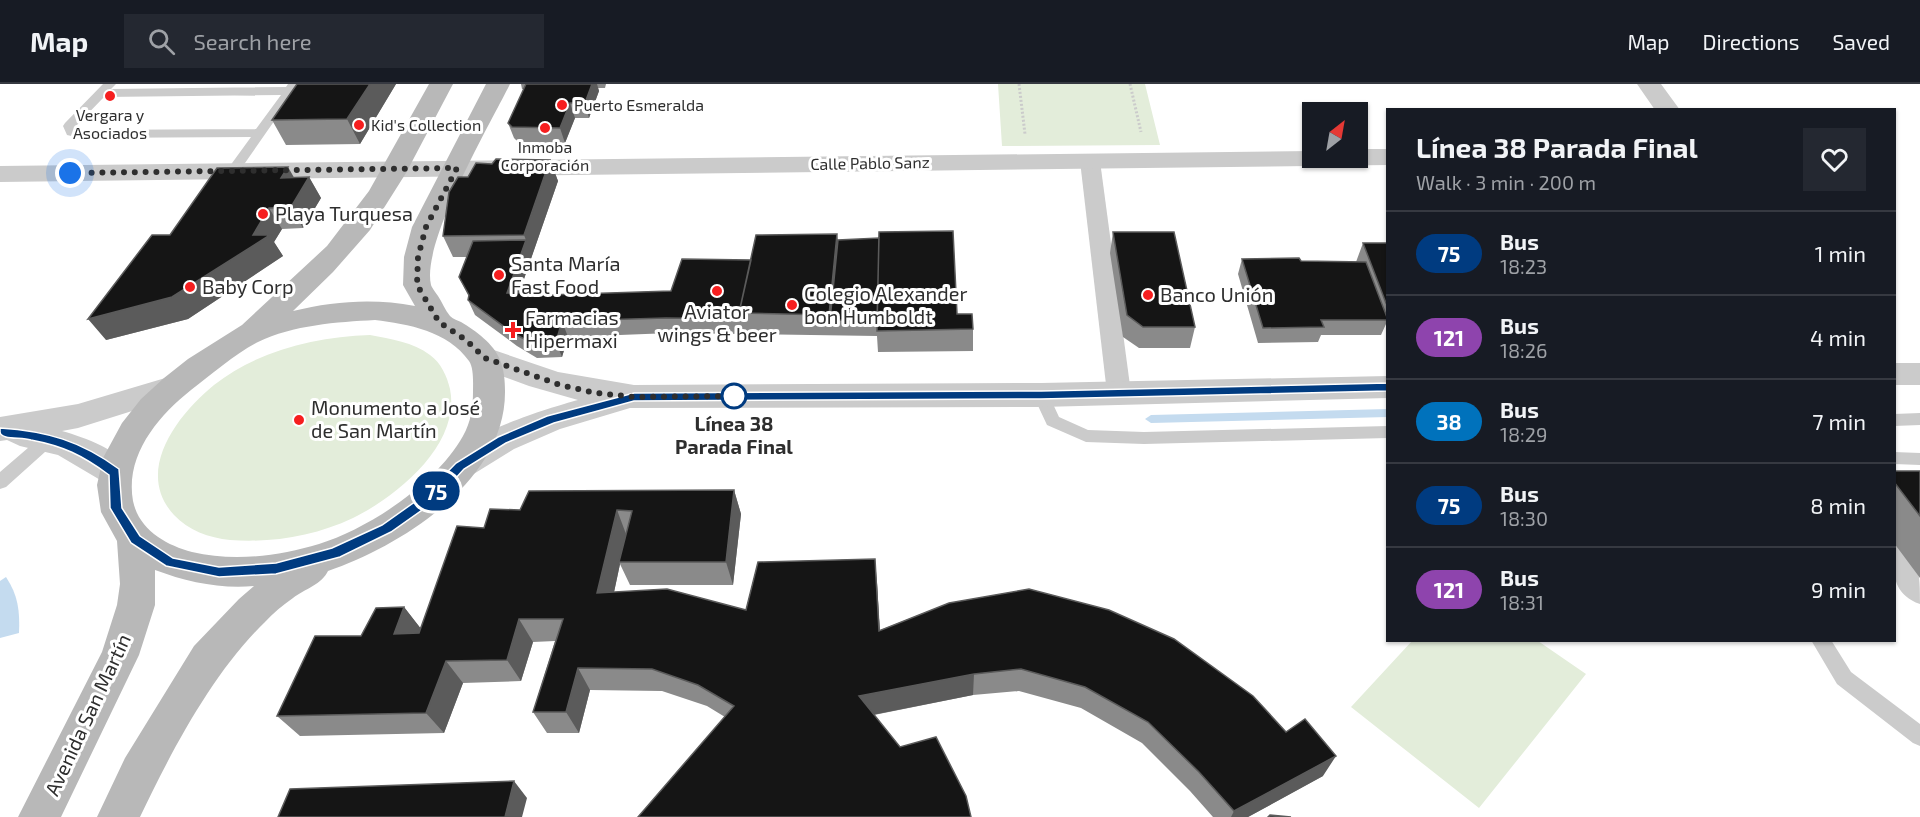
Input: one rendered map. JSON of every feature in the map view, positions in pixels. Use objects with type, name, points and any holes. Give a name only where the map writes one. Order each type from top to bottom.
[{"type":"main road","points":[[335,553],[276,569],[219,572],[170,562],[135,540],[116,508],[114,472],[126,442],[146,413],[172,387],[198,366],[249,334],[308,281],[360,225],[394,170],[441,84]]},
{"type":"main road","points":[[439,322],[417,285],[418,257],[426,227],[498,84]]},
{"type":"main road","points":[[118,817],[140,772],[208,658],[252,610],[280,587],[335,553],[387,528],[430,497],[460,466],[480,438],[490,412],[490,386],[485,358],[466,340],[439,322],[409,314],[375,310],[347,311],[298,320],[249,334]]},
{"type":"main road","name":"Avenida San Martín","points":[[39,817],[120,655],[136,605],[138,584],[135,540]]},
{"type":"street","points":[[1649,84],[1667,108]]},
{"type":"street","points":[[1368,157],[1386,157]]},
{"type":"street","name":"Calle Pablo Sanz","points":[[0,174],[1302,159]]},
{"type":"street","points":[[1090,161],[1119,393]]},
{"type":"street","points":[[485,358],[560,385],[596,393],[634,397],[1041,395],[1386,387]]},
{"type":"street","points":[[1896,374],[1920,374]]},
{"type":"street","points":[[0,430],[78,416],[172,387]]},
{"type":"street","points":[[460,466],[502,440],[551,419],[634,397]]},
{"type":"street","points":[[0,430],[50,440],[90,454],[114,472]]},
{"type":"street","points":[[1896,556],[1920,588]]},
{"type":"lane","points":[[260,133],[80,134],[71,132],[69,126],[106,88],[291,88]]},
{"type":"lane","points":[[233,170],[291,88]]},
{"type":"lane","points":[[1041,395],[1053,421],[1086,436],[1144,438],[1386,432]]},
{"type":"lane","points":[[1896,420],[1920,419]]},
{"type":"lane","points":[[0,482],[50,440]]},
{"type":"lane","points":[[1896,458],[1920,459]]},
{"type":"lane","points":[[1821,642],[1844,678],[1920,736]]},
{"type":"path","points":[[1019,84],[1025,134]]},
{"type":"path","points":[[1130,84],[1141,132]]},
{"type":"green space","points":[[998,84],[1145,84],[1160,145],[1002,146]]},
{"type":"green space","points":[[370,335],[409,344],[430,355],[443,370],[450,389],[451,409],[446,429],[436,448],[406,482],[389,496],[353,518],[309,534],[293,537],[230,540],[192,529],[174,515],[163,498],[158,481],[159,463],[165,445],[175,428],[200,397],[231,373],[269,354],[308,342]]},
{"type":"green space","points":[[1411,642],[1539,642],[1586,674],[1479,808],[1351,707]]},
{"type":"water","points":[[6,577],[17,604],[19,633],[0,638],[0,581]]},
{"type":"building","points":[[297,84],[370,84],[347,119],[272,120]]},
{"type":"building","points":[[526,84],[592,84],[585,103],[570,103],[560,128],[512,127],[508,123]]},
{"type":"building","points":[[496,159],[550,160],[524,235],[443,236],[449,192],[458,177],[468,177],[476,163],[492,164]]},
{"type":"building","points":[[288,167],[281,178],[309,177],[291,207],[269,208],[253,235],[270,235],[172,297],[88,319],[152,235],[170,235],[217,168]]},
{"type":"building","points":[[953,231],[957,314],[972,314],[973,329],[877,331],[879,232]]},
{"type":"building","name":"Banco Unión","points":[[1113,232],[1174,232],[1195,327],[1143,327],[1127,315]]},
{"type":"building","name":"Colegio Alexander bon Humboldt","points":[[837,234],[829,315],[739,313],[756,235]]},
{"type":"building","points":[[879,238],[877,321],[830,320],[838,240]]},
{"type":"building","points":[[526,240],[507,293],[547,292],[547,295],[671,291],[682,259],[751,260],[739,313],[740,319],[666,318],[562,321],[556,342],[531,343],[510,331],[468,300],[469,295],[459,277],[473,241]]},
{"type":"building","points":[[1363,243],[1386,243],[1386,303]]},
{"type":"building","points":[[1299,258],[1301,261],[1366,262],[1386,320],[1321,320],[1324,327],[1263,328],[1242,259]]},
{"type":"building","points":[[1896,471],[1920,471],[1920,516],[1896,485]]},
{"type":"building","points":[[734,490],[726,562],[619,562],[632,511],[617,510],[597,593],[667,589],[746,610],[758,562],[875,559],[879,631],[949,603],[1029,589],[1109,610],[1174,639],[1253,696],[1286,732],[1305,719],[1336,756],[1234,811],[1199,772],[1148,722],[1085,687],[1021,669],[974,674],[859,696],[900,747],[936,737],[966,796],[971,817],[638,817],[734,706],[698,685],[652,669],[578,668],[566,712],[533,712],[563,619],[519,619],[507,660],[446,661],[426,713],[277,716],[315,636],[361,636],[376,608],[404,607],[394,634],[419,633],[457,526],[484,528],[490,509],[520,510],[529,491]]},
{"type":"building","points":[[514,781],[505,817],[278,817],[290,789]]},
{"type":"building","points":[[1270,815],[1291,817],[1268,817]]},
{"type":"waterway","points":[[1151,419],[1386,413]]},
{"type":"bus line","name":"75","points":[[0,432],[60,441],[90,454],[114,472],[116,508],[135,540],[170,562],[219,572],[276,569],[335,553],[387,528],[430,497],[460,466],[502,440],[551,419],[634,397],[1041,395],[1386,387]]},
{"type":"place","name":"Vergara y Asociados","points":[[110,96]]},
{"type":"place","name":"Puerto Esmeralda","points":[[562,105]]},
{"type":"place","name":"Kid's Collection","points":[[359,125]]},
{"type":"place","name":"Inmoba Corporación","points":[[545,128]]},
{"type":"place","name":"Playa Turquesa","points":[[263,214]]},
{"type":"place","name":"Santa María Fast Food","points":[[499,275]]},
{"type":"place","name":"Baby Corp","points":[[190,287]]},
{"type":"place","name":"Aviator wings & beer","points":[[717,291]]},
{"type":"place","name":"Banco Unión","points":[[1148,295]]},
{"type":"place","name":"Colegio Alexander bon Humboldt","points":[[792,305]]},
{"type":"place","name":"Farmacias Hipermaxi","points":[[513,330]]},
{"type":"place","name":"Línea 38 Parada Final","points":[[734,396]]},
{"type":"place","name":"Monumento a José de San Martín","points":[[299,420]]},
{"type":"route","points":[[70,173],[457,168],[426,227],[418,257],[417,285],[439,322],[466,340],[485,358],[514,371],[560,385],[596,393],[634,397],[734,396]]}]
